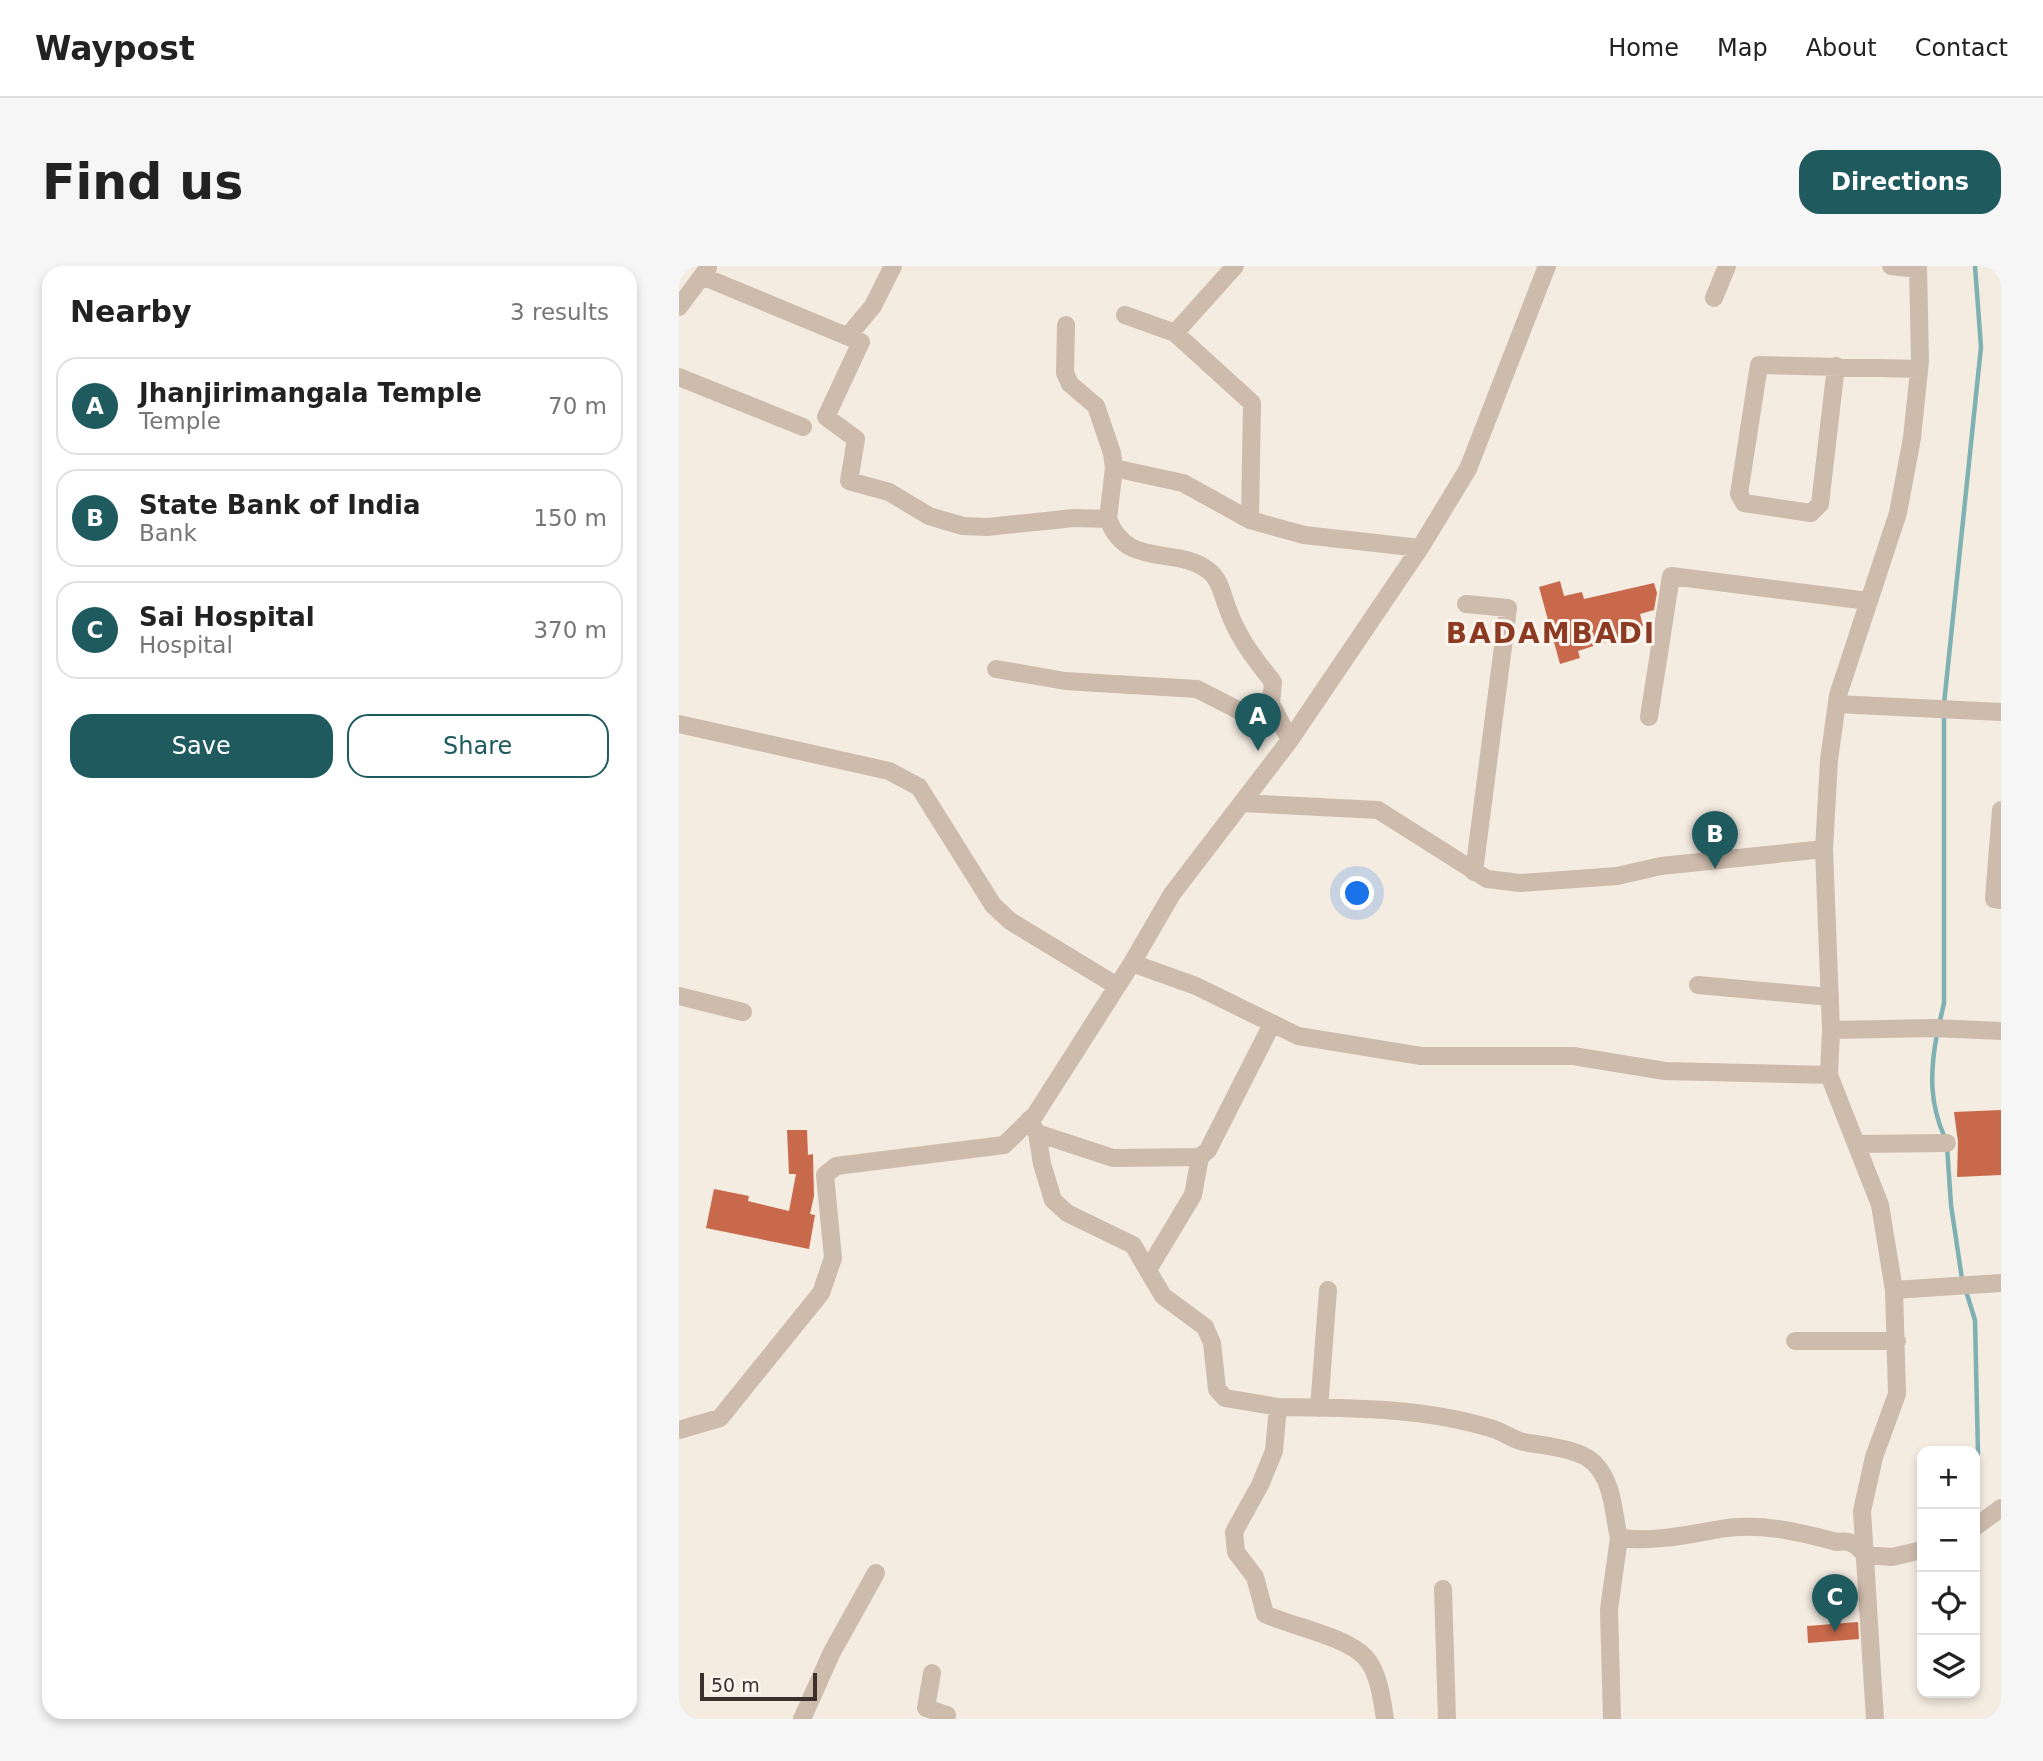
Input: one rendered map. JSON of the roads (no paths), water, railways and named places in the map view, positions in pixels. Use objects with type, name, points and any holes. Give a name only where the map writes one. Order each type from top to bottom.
[{"type":"street","points":[[848,336],[873,306],[893,266]]},
{"type":"street","points":[[1175,332],[1235,266]]},
{"type":"street","points":[[679,1430],[720,1418],[821,1293],[833,1258],[825,1175],[836,1166],[1004,1145],[1033,1127],[1172,894],[1290,740],[1420,548],[1468,469],[1547,266]]},
{"type":"street","points":[[1714,298],[1727,266]]},
{"type":"street","points":[[1875,1719],[1863,1511],[1874,1457],[1897,1394],[1897,1341],[1894,1290],[1880,1205],[1829,1075],[1831,1030],[1824,849],[1829,760],[1837,704],[1898,513],[1912,438],[1919,369],[1918,267],[1891,266]]},
{"type":"street","points":[[679,307],[706,271],[861,342],[826,417],[856,439],[849,481],[889,492],[929,516],[963,526],[987,527],[1074,518],[1108,519]]},
{"type":"street","points":[[1125,315],[1175,332],[1252,404],[1250,520]]},
{"type":"street","points":[[1066,325],[1065,373],[1070,384],[1096,406],[1114,468],[1108,519],[1114,534],[1130,547],[1148,554],[1198,564],[1211,572],[1219,584],[1235,632],[1273,682],[1271,704],[1290,740]]},
{"type":"street","points":[[1836,366],[1820,504],[1817,510],[1811,513],[1744,503],[1739,494],[1759,365],[1836,366],[1919,369]]},
{"type":"street","points":[[679,377],[803,427]]},
{"type":"street","points":[[1114,468],[1184,483],[1250,520],[1324,540],[1420,548]]},
{"type":"street","points":[[1649,717],[1671,576],[1868,601]]},
{"type":"street","points":[[1466,604],[1508,608],[1474,872]]},
{"type":"street","points":[[996,669],[1065,681],[1197,689],[1242,712],[1278,719]]},
{"type":"street","points":[[1837,704],[2001,712]]},
{"type":"street","points":[[679,724],[889,771],[919,787],[993,905],[1010,921],[1117,986]]},
{"type":"street","points":[[1242,803],[1378,810],[1487,879],[1564,882],[1616,876],[1661,866],[1824,849]]},
{"type":"street","points":[[2001,810],[1994,900],[2001,900]]},
{"type":"street","points":[[1132,963],[1196,986],[1298,1036],[1420,1056],[1573,1056],[1665,1071],[1829,1075]]},
{"type":"street","points":[[1697,985],[1830,997]]},
{"type":"street","points":[[679,996],[743,1012]]},
{"type":"street","points":[[1149,1268],[1193,1195],[1200,1157],[1207,1150],[1272,1024]]},
{"type":"street","points":[[1831,1030],[1934,1028],[2001,1031]]},
{"type":"street","points":[[1033,1127],[1113,1158],[1200,1157]]},
{"type":"street","points":[[1033,1127],[1053,1200],[1067,1213],[1133,1245],[1149,1268],[1163,1296],[1205,1328],[1215,1356],[1217,1389],[1225,1398],[1278,1408],[1381,1409],[1461,1422],[1585,1457],[1594,1462],[1610,1489],[1619,1538],[1609,1609],[1612,1719]]},
{"type":"street","points":[[1856,1144],[1947,1143]]},
{"type":"street","points":[[1894,1290],[2001,1283]]},
{"type":"street","points":[[1319,1408],[1328,1290]]},
{"type":"street","points":[[1794,1341],[1897,1341]]},
{"type":"street","points":[[1278,1408],[1274,1451],[1260,1485],[1234,1532],[1236,1552],[1255,1577],[1265,1614],[1343,1644],[1365,1657],[1375,1673],[1385,1719]]},
{"type":"street","points":[[1980,1523],[2001,1508]]},
{"type":"street","points":[[1619,1538],[1646,1540],[1720,1529],[1770,1528],[1837,1542],[1846,1541],[1855,1544],[1865,1555],[1892,1556],[1917,1551]]},
{"type":"street","points":[[802,1719],[832,1652],[876,1573]]},
{"type":"street","points":[[1443,1589],[1447,1719]]},
{"type":"street","points":[[932,1674],[926,1708],[947,1715],[946,1719]]},
{"type":"waterway","points":[[1944,704],[1981,347],[1975,266]]},
{"type":"waterway","points":[[1939,1025],[1944,1003],[1944,713]]},
{"type":"waterway","points":[[1937,1034],[1932,1087],[1936,1112],[1945,1138]]},
{"type":"waterway","points":[[1947,1146],[1951,1205],[1962,1279]]},
{"type":"waterway","points":[[1966,1291],[1975,1320],[1978,1446]]},
{"type":"place","name":"Jhanjirimangala Temple","points":[[1258,751]]},
{"type":"place","name":"State Bank of India","points":[[1715,869]]},
{"type":"place","name":"Sai Hospital","points":[[1835,1632]]},
{"type":"district","name":"BADAMBADI","points":[[1551,633]]}]
